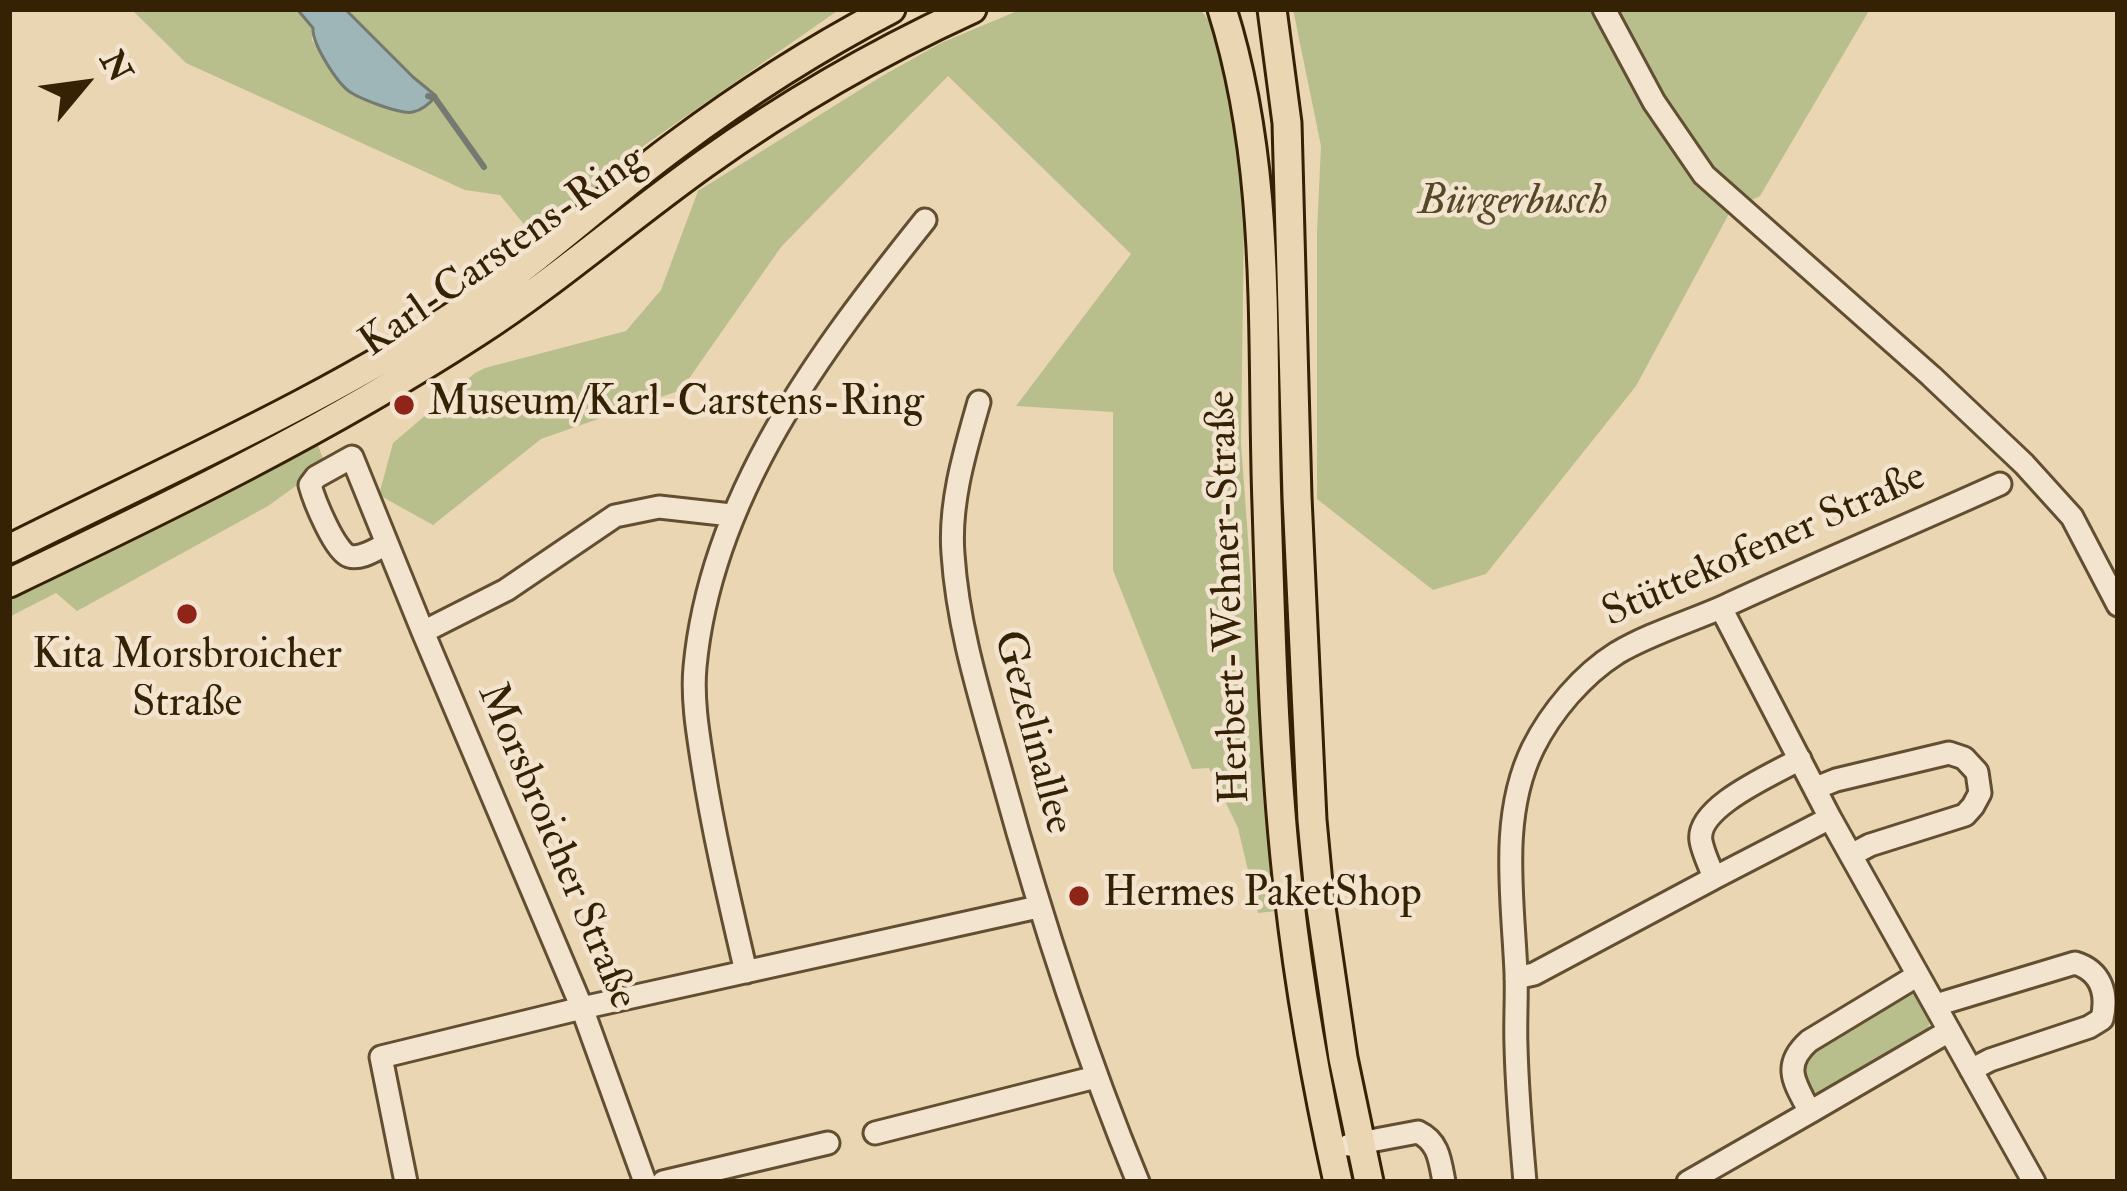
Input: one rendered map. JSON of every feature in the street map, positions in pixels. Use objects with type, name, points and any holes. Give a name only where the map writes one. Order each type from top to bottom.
[{"type":"main road","name":"Karl-Carstens-Ring","points":[[9,549],[279,417],[415,342],[482,297],[694,132],[783,70],[891,9]]},
{"type":"main road","name":"Karl-Carstens-Ring","points":[[9,583],[197,491],[390,386],[479,331],[746,135],[908,38],[972,9]]},
{"type":"main road","name":"Herbert-Wehner-Straße","points":[[1222,9],[1239,69],[1258,185],[1269,585],[1282,824],[1300,981],[1338,1182]]},
{"type":"main road","name":"Herbert-Wehner-Straße","points":[[1272,9],[1287,123],[1312,820],[1342,1058],[1370,1182]]},
{"type":"street","points":[[1604,9],[1654,102],[1704,175],[1931,376],[2060,502],[2080,530],[2118,605]]},
{"type":"street","points":[[1745,183],[1745,211]]},
{"type":"street","points":[[746,972],[711,819],[697,731],[694,668],[710,586],[731,515],[792,402],[852,311],[925,220]]},
{"type":"street","name":"Gezelinallee","points":[[979,402],[959,470],[952,550],[962,633],[1038,907],[1138,1182]]},
{"type":"street","name":"Morsbroicher Straße","points":[[387,544],[362,556],[341,551],[314,498],[310,485],[316,477],[352,457],[582,1008],[645,1182]]},
{"type":"street","name":"Stüttekofener Straße","points":[[1526,1182],[1517,1078],[1511,882],[1514,816],[1526,767],[1542,733],[1572,692],[1616,654],[1643,639],[2000,484]]},
{"type":"street","points":[[423,632],[506,590],[615,516],[659,507],[731,515]]},
{"type":"street","points":[[1721,608],[1830,818],[2034,1182]]},
{"type":"street","points":[[1816,788],[1949,753],[1975,767],[1980,793],[1964,814],[1853,854]]},
{"type":"street","points":[[1714,878],[1700,839],[1704,821],[1723,804],[1800,759]]},
{"type":"street","points":[[1516,978],[1534,974],[1830,818]]},
{"type":"street","points":[[406,1182],[381,1057],[1038,907]]},
{"type":"street","points":[[1936,1006],[2075,963],[2088,967],[2098,978],[2106,1003],[2102,1018],[2090,1027],[1971,1070]]},
{"type":"street","points":[[1810,1112],[1794,1079],[1795,1055],[1809,1041],[1918,975]]},
{"type":"street","points":[[1688,1182],[1949,1031]]},
{"type":"street","points":[[875,1133],[1096,1077]]},
{"type":"street","points":[[1330,1149],[1410,1131],[1424,1135],[1435,1146],[1444,1182]]},
{"type":"street","points":[[663,1182],[828,1143]]},
{"type":"green space","points":[[131,9],[297,9],[313,28],[312,40],[348,91],[392,110],[436,96],[345,9],[840,9],[639,149],[536,239],[500,195],[465,190],[186,63]]},
{"type":"green space","points":[[1022,9],[1200,9],[1209,21],[1231,101],[1244,218],[1241,443],[1263,795],[1277,911],[1258,913],[1238,828],[1209,768],[1192,769],[1113,570],[1113,412],[1016,406],[1131,254],[948,76],[781,247],[681,390],[541,439],[433,525],[379,495],[393,443],[475,373],[626,331],[661,290],[698,191],[882,76],[941,43]]},
{"type":"green space","name":"Bürgerbusch","points":[[1293,9],[1870,9],[1760,196],[1731,210],[1636,386],[1486,574],[1433,590],[1317,499],[1321,146]]},
{"type":"green space","points":[[316,439],[325,465],[268,506],[77,611],[56,593],[9,617],[9,594]]},
{"type":"green space","points":[[1906,991],[1927,1009],[1925,1036],[1826,1092],[1806,1088],[1801,1059]]},
{"type":"water","points":[[297,9],[345,9],[436,96],[420,110],[407,112],[350,92],[326,63],[313,28]]},
{"type":"waterway","points":[[428,96],[435,98],[484,167]]},
{"type":"place","name":"Museum/Karl-Carstens-Ring","points":[[404,405]]},
{"type":"place","name":"Kita Morsbroicher Straße","points":[[187,614]]},
{"type":"place","name":"Hermes PaketShop","points":[[1079,896]]}]
